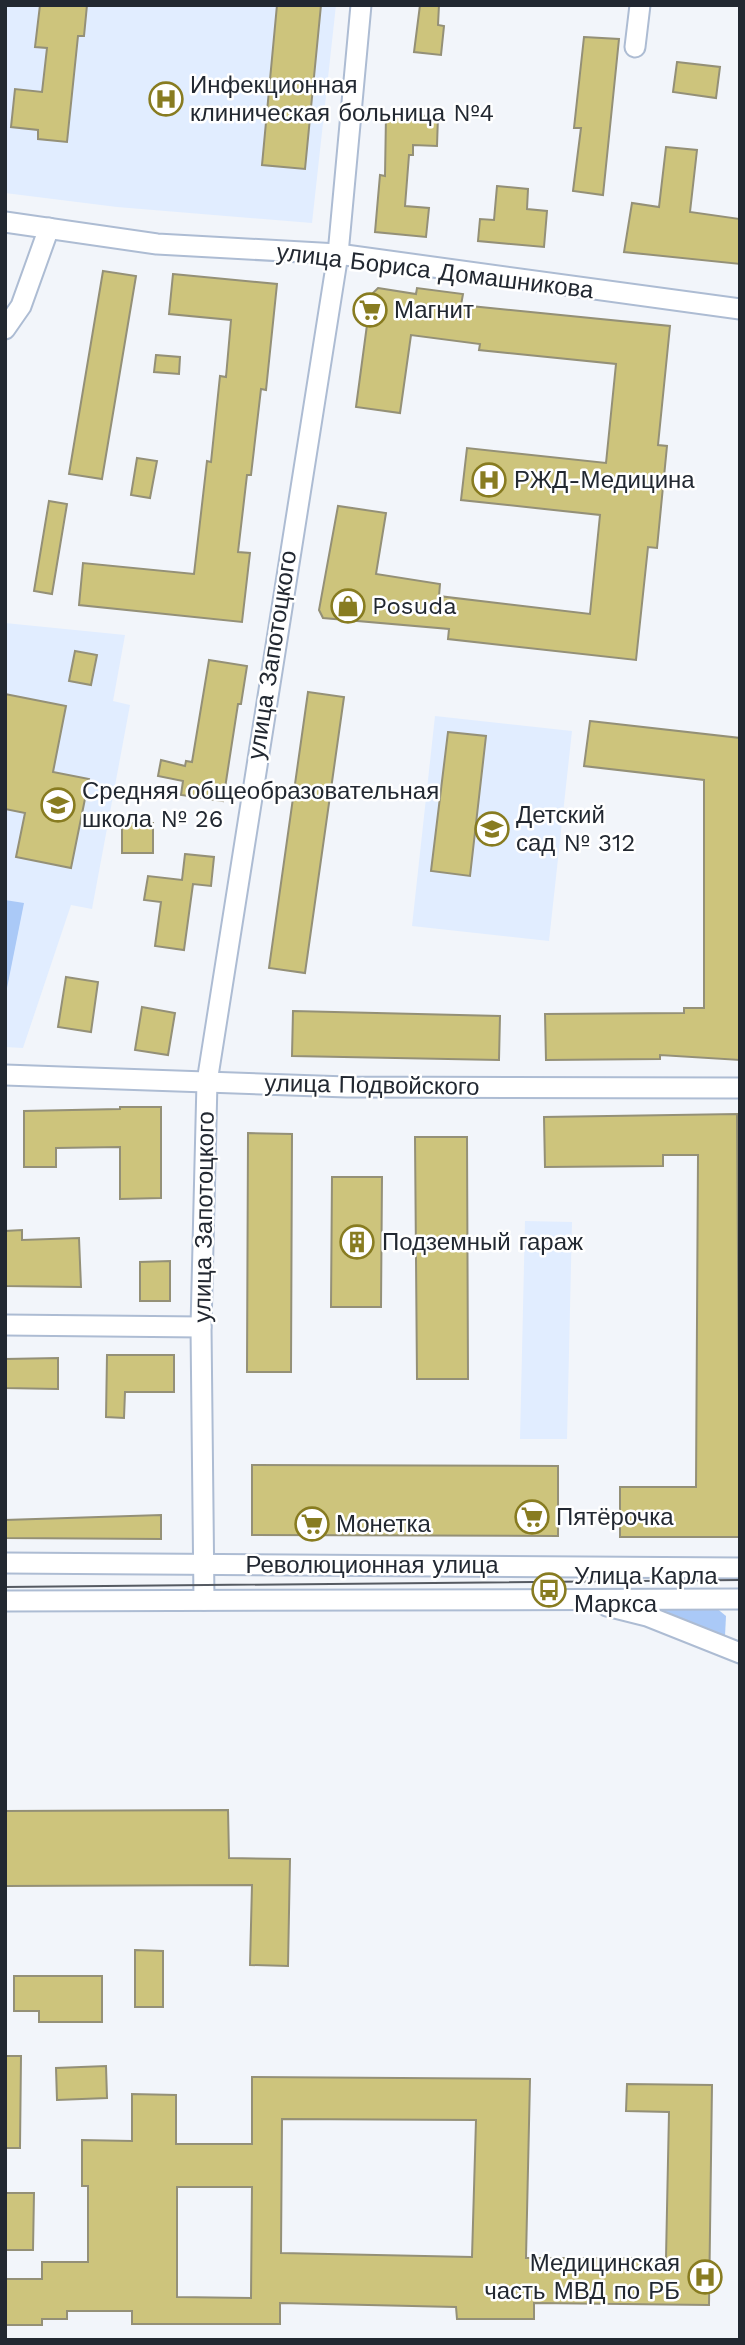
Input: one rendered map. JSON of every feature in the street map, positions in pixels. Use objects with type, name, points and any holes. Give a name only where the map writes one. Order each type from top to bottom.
[{"type":"street","name":"улица Запотоцкого","points":[[204,1600],[201,1327],[206,1082],[338,254],[361,5]]},
{"type":"street","points":[[635,47],[640,5]]},
{"type":"street","name":"улица Бориса Домашникова","points":[[5,222],[71,234],[157,244],[338,254],[740,309]]},
{"type":"street","points":[[5,329],[21,306],[49,228]]},
{"type":"street","name":"улица Подвойского","points":[[5,1075],[346,1087],[740,1088]]},
{"type":"street","points":[[5,1325],[201,1327]]},
{"type":"street","name":"Революционная улица","points":[[5,1563],[740,1568]]},
{"type":"street","points":[[575,1599],[647,1616],[740,1653]]},
{"type":"street","name":"Революционная улица","points":[[5,1601],[740,1599]]},
{"type":"shaded area","name":"Инфекционная клиническая больница №4","points":[[5,5],[336,5],[312,223],[117,207],[5,193]]},
{"type":"shaded area","name":"Средняя общеобразовательная школа № 26","points":[[5,623],[125,635],[113,701],[130,705],[92,909],[71,905],[23,1048],[5,1047]]},
{"type":"shaded area","name":"Детский сад № 312","points":[[435,716],[572,731],[549,941],[412,926]]},
{"type":"shaded area","points":[[5,900],[24,903],[5,998]]},
{"type":"shaded area","points":[[525,1221],[572,1222],[567,1439],[520,1439]]},
{"type":"shaded area","points":[[715,1607],[726,1616],[725,1636],[653,1609]]},
{"type":"building","points":[[40,5],[87,5],[84,36],[78,36],[67,142],[38,139],[38,130],[11,127],[15,89],[42,92],[47,48],[35,47]]},
{"type":"building","points":[[277,5],[321,5],[305,169],[262,165]]},
{"type":"building","points":[[420,5],[439,5],[438,25],[444,26],[441,55],[414,52]]},
{"type":"building","points":[[584,37],[619,39],[603,195],[573,191],[581,128],[574,128]]},
{"type":"building","points":[[677,62],[720,67],[716,98],[673,92]]},
{"type":"building","points":[[386,115],[438,116],[437,146],[413,145],[413,155],[409,155],[405,206],[429,208],[426,237],[375,232],[380,175],[385,176]]},
{"type":"building","points":[[666,147],[697,150],[690,212],[740,219],[740,264],[624,252],[632,203],[659,207]]},
{"type":"building","points":[[497,186],[528,189],[527,209],[547,211],[544,247],[478,241],[480,219],[494,220]]},
{"type":"building","points":[[103,271],[136,276],[102,479],[69,474]]},
{"type":"building","points":[[173,274],[277,284],[266,390],[261,389],[251,475],[247,475],[238,552],[250,553],[242,622],[79,605],[83,563],[194,574],[207,461],[211,462],[220,376],[226,377],[231,320],[169,314]]},
{"type":"building","points":[[378,288],[416,294],[417,288],[463,294],[461,305],[670,326],[658,445],[667,446],[657,548],[648,547],[636,660],[448,639],[449,629],[323,618],[319,610],[338,506],[386,513],[376,574],[440,584],[439,596],[590,614],[600,515],[461,500],[467,448],[606,463],[616,364],[479,350],[480,344],[411,335],[400,413],[356,407],[371,295]]},
{"type":"building","points":[[156,355],[180,357],[179,374],[154,372]]},
{"type":"building","points":[[137,458],[157,461],[150,498],[131,495]]},
{"type":"building","points":[[49,501],[67,504],[52,594],[34,591]]},
{"type":"building","points":[[75,651],[97,655],[91,685],[69,681]]},
{"type":"building","points":[[209,660],[247,666],[241,704],[238,704],[223,801],[181,795],[183,781],[158,776],[161,760],[185,766],[186,761],[192,762]]},
{"type":"building","points":[[308,692],[344,697],[305,973],[269,968]]},
{"type":"building","points":[[5,694],[66,706],[53,772],[89,779],[71,868],[16,857],[25,813],[5,809]]},
{"type":"building","points":[[590,721],[740,738],[740,1060],[660,1055],[660,1059],[546,1060],[545,1014],[684,1013],[684,1008],[704,1008],[704,780],[584,766]]},
{"type":"building","points":[[448,732],[486,736],[470,876],[431,871]]},
{"type":"building","points":[[122,823],[153,823],[153,853],[122,853]]},
{"type":"building","points":[[185,854],[214,857],[211,886],[193,884],[184,950],[155,946],[161,902],[144,900],[148,876],[182,880]]},
{"type":"building","points":[[66,977],[98,982],[91,1032],[58,1027]]},
{"type":"building","points":[[142,1007],[175,1013],[168,1055],[135,1050]]},
{"type":"building","points":[[293,1011],[500,1016],[499,1060],[292,1056]]},
{"type":"building","points":[[161,1107],[161,1198],[120,1199],[120,1147],[56,1148],[56,1167],[24,1167],[24,1111]]},
{"type":"building","points":[[737,1114],[740,1537],[620,1537],[620,1487],[696,1487],[698,1155],[663,1155],[663,1166],[545,1167],[544,1117]]},
{"type":"building","points":[[248,1133],[292,1134],[291,1372],[247,1372]]},
{"type":"building","points":[[415,1137],[467,1137],[468,1379],[417,1379]]},
{"type":"building","name":"Подземный гараж","points":[[332,1177],[382,1177],[381,1307],[331,1307]]},
{"type":"building","points":[[22,1230],[22,1240],[79,1238],[81,1287],[5,1286],[5,1231]]},
{"type":"building","points":[[170,1261],[170,1301],[140,1301],[140,1262]]},
{"type":"building","points":[[107,1355],[174,1355],[174,1392],[125,1392],[124,1418],[106,1417]]},
{"type":"building","points":[[58,1358],[58,1389],[5,1388],[5,1359]]},
{"type":"building","points":[[252,1465],[558,1466],[558,1536],[252,1535]]},
{"type":"building","points":[[161,1515],[161,1539],[5,1538],[5,1520]]},
{"type":"building","points":[[228,1810],[229,1858],[290,1859],[288,1966],[250,1965],[252,1885],[5,1886],[5,1811]]},
{"type":"building","points":[[135,1950],[163,1951],[163,2007],[135,2007]]},
{"type":"building","points":[[14,1976],[102,1976],[102,2022],[39,2022],[39,2011],[14,2011]]},
{"type":"building","points":[[5,2056],[21,2056],[20,2148],[5,2148]]},
{"type":"building","points":[[106,2066],[107,2098],[57,2100],[56,2068]]},
{"type":"building","points":[[252,2077],[530,2079],[526,2258],[666,2258],[669,2112],[626,2111],[627,2084],[712,2085],[709,2305],[534,2303],[534,2319],[457,2319],[456,2307],[280,2303],[280,2324],[132,2324],[132,2311],[67,2311],[67,2319],[42,2319],[42,2325],[5,2325],[5,2279],[42,2279],[42,2262],[88,2262],[88,2186],[82,2186],[82,2140],[132,2141],[132,2094],[176,2095],[176,2144],[252,2144]],"holes":[[[282,2119],[476,2120],[472,2257],[281,2253]],[[177,2187],[252,2187],[251,2298],[177,2297]]]},
{"type":"building","points":[[5,2193],[34,2193],[33,2250],[5,2250]]},
{"type":"tram line","points":[[5,1587],[740,1580]]},
{"type":"place","name":"Инфекционная клиническая больница №4","points":[[166,99]]},
{"type":"place","name":"Магнит","points":[[370,310]]},
{"type":"place","name":"РЖД-Медицина","points":[[489,480]]},
{"type":"place","name":"Posuda","points":[[348,606]]},
{"type":"place","name":"Средняя общеобразовательная школа № 26","points":[[58,805]]},
{"type":"place","name":"Детский сад № 312","points":[[492,829]]},
{"type":"place","name":"Подземный гараж","points":[[357,1242]]},
{"type":"place","name":"Пятёрочка","points":[[532,1517]]},
{"type":"place","name":"Монетка","points":[[312,1524]]},
{"type":"place","name":"Улица Карла Маркса","points":[[549,1590]]},
{"type":"place","name":"Медицинская часть МВД по РБ","points":[[705,2277]]}]
